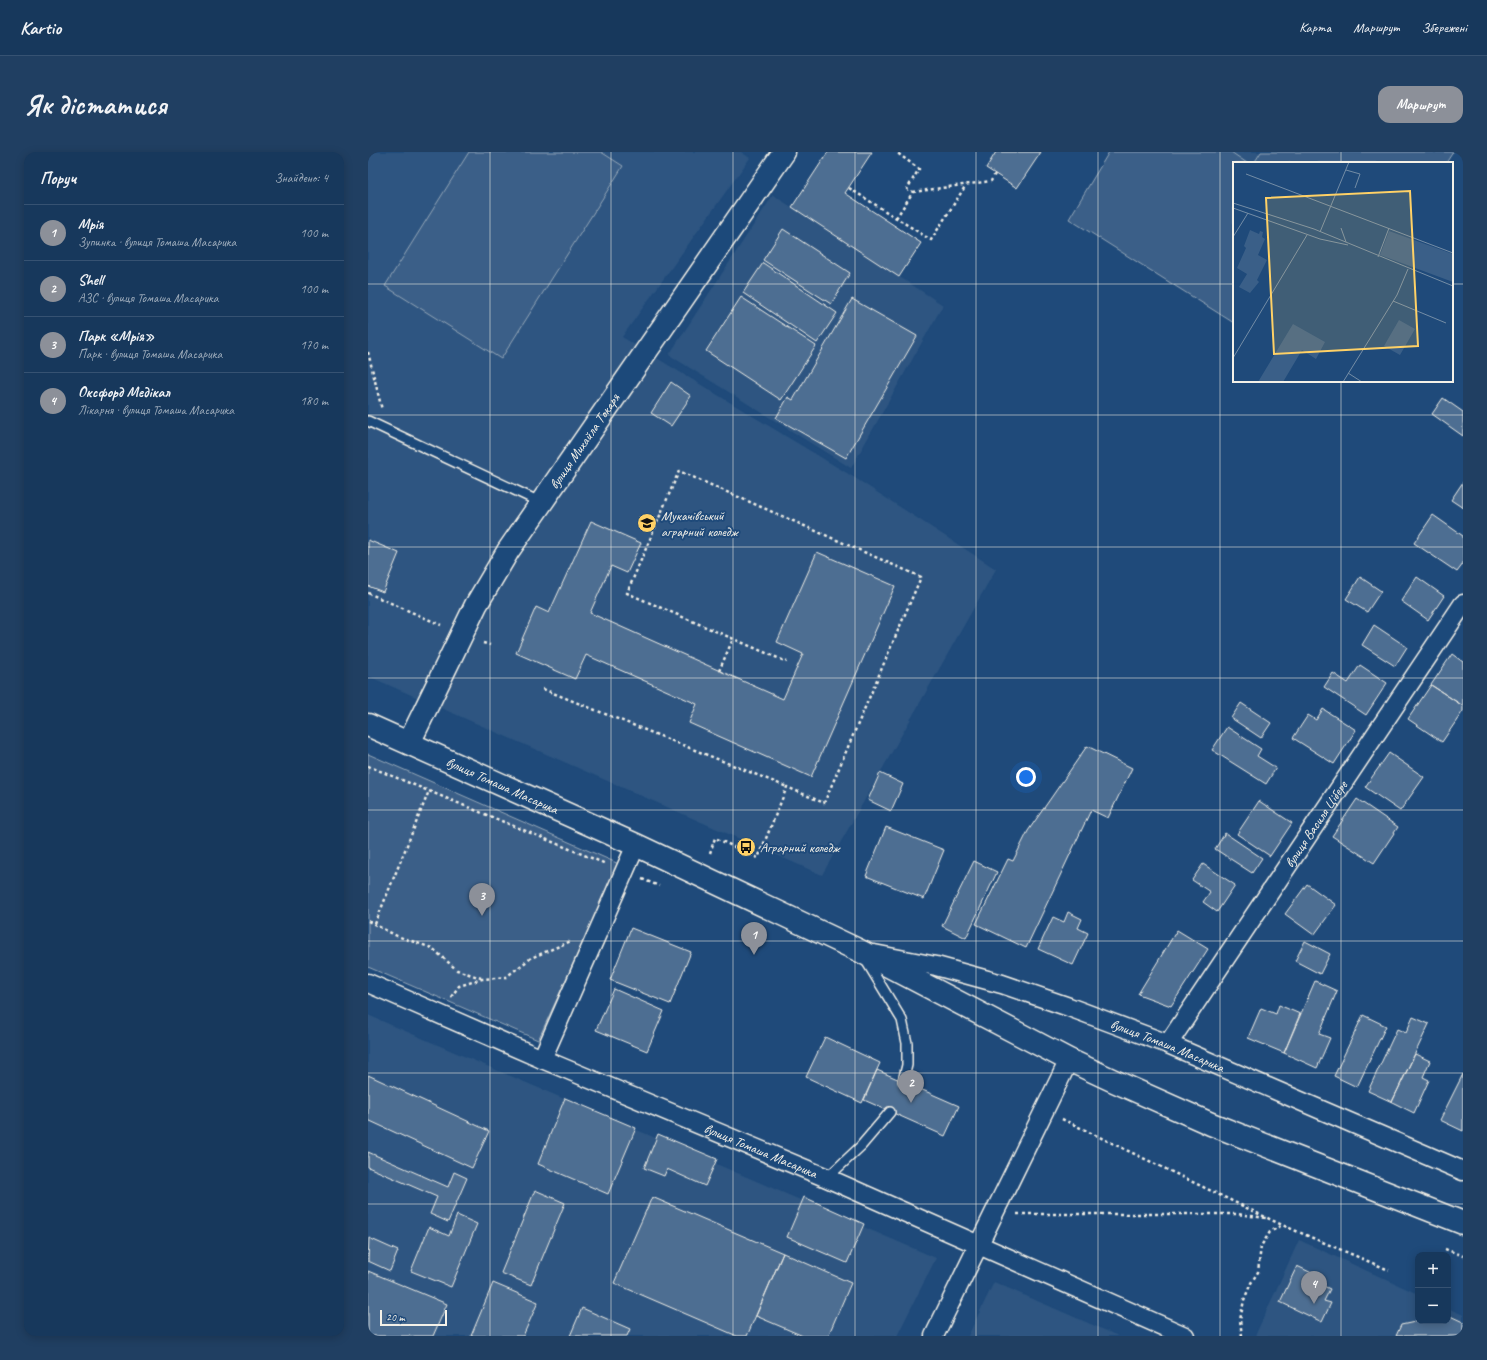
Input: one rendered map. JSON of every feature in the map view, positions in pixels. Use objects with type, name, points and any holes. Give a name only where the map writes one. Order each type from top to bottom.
[{"type":"main road","name":"вулиця Михайла Токаря","points":[[409,743],[476,605],[508,551],[784,152]]},
{"type":"main road","name":"вулиця Томаша Масарика","points":[[368,725],[636,845],[860,951],[1069,1060],[1211,1124],[1459,1221]]},
{"type":"street","name":"вулиця Василя Цібере","points":[[1168,1044],[1463,604]]},
{"type":"street","points":[[542,1059],[636,845]]},
{"type":"street","name":"вулиця Томаша Масарика","points":[[860,951],[936,966],[1002,984],[1070,1007],[1168,1044],[1463,1171]]},
{"type":"street","name":"вулиця Томаша Масарика","points":[[368,983],[542,1059],[827,1178],[1185,1336]]},
{"type":"street","points":[[934,1336],[977,1245],[1069,1060]]},
{"type":"lane","points":[[371,423],[542,503]]},
{"type":"lane","points":[[860,951],[902,1020],[907,1043],[907,1065],[903,1081]]},
{"type":"lane","points":[[827,1178],[861,1146],[890,1112]]},
{"type":"path","points":[[896,152],[919,169],[907,189],[913,192],[991,181],[995,174]]},
{"type":"path","points":[[848,188],[931,240],[966,185]]},
{"type":"path","points":[[896,218],[913,192]]},
{"type":"path","points":[[368,352],[382,410],[371,423]]},
{"type":"path","points":[[544,689],[824,803],[920,577],[679,471],[627,593],[787,662]]},
{"type":"path","points":[[368,594],[490,646]]},
{"type":"path","points":[[719,671],[733,639]]},
{"type":"path","points":[[368,766],[659,886]]},
{"type":"path","points":[[710,853],[715,838],[758,858],[787,787]]},
{"type":"path","points":[[375,924],[429,790]]},
{"type":"path","points":[[368,922],[375,924],[397,936],[432,948],[457,970],[482,978]]},
{"type":"path","points":[[439,1014],[459,986],[482,978],[506,977],[531,958],[577,938]]},
{"type":"path","points":[[1059,1118],[1282,1225],[1389,1270]]},
{"type":"path","points":[[997,1205],[1014,1214],[1237,1214],[1268,1218]]},
{"type":"path","points":[[1242,1336],[1240,1320],[1244,1300],[1250,1283],[1258,1272],[1261,1246],[1270,1232],[1282,1225]]},
{"type":"path","points":[[1445,1249],[1463,1256]]},
{"type":"shaded area","name":"Мукачівський аграрний коледж","points":[[368,152],[741,152],[750,158],[622,337],[855,478],[996,569],[822,875],[368,676]]},
{"type":"shaded area","points":[[469,152],[601,152],[623,166],[501,359],[385,286]]},
{"type":"shaded area","points":[[1109,152],[1231,152],[1246,162],[1233,162],[1233,322],[1069,219]]},
{"type":"shaded area","points":[[1231,152],[1261,152],[1255,162],[1246,162]]},
{"type":"shaded area","points":[[1261,152],[1453,152],[1447,162],[1255,162]]},
{"type":"shaded area","points":[[773,195],[943,305],[851,468],[669,355]]},
{"type":"shaded area","points":[[368,754],[619,864],[538,1040],[368,967]]},
{"type":"shaded area","points":[[368,1015],[936,1258],[897,1336],[368,1336]]},
{"type":"shaded area","points":[[1299,1240],[1415,1293],[1415,1324],[1451,1324],[1451,1309],[1463,1315],[1463,1336],[1255,1336]]},
{"type":"shaded area","points":[[994,1282],[1118,1336],[968,1336]]},
{"type":"building","points":[[828,152],[872,152],[845,193],[921,243],[899,277],[792,207]]},
{"type":"building","points":[[996,152],[1041,152],[1017,188],[986,168]]},
{"type":"building","points":[[783,229],[850,273],[831,304],[763,260]]},
{"type":"building","points":[[763,263],[837,313],[817,343],[743,293]]},
{"type":"building","points":[[741,297],[816,346],[781,400],[706,351]]},
{"type":"building","points":[[852,299],[917,336],[846,458],[776,418],[788,397],[793,400]]},
{"type":"building","points":[[671,382],[691,396],[671,426],[651,413]]},
{"type":"building","points":[[1443,398],[1463,412],[1463,436],[1432,414]]},
{"type":"building","points":[[1463,482],[1463,508],[1451,500]]},
{"type":"building","points":[[1433,515],[1463,536],[1463,564],[1457,572],[1414,543]]},
{"type":"building","points":[[591,521],[641,543],[627,573],[611,566],[590,613],[783,699],[803,654],[777,642],[817,552],[895,586],[811,777],[689,723],[697,704],[586,655],[575,679],[516,653],[536,607],[549,613]]},
{"type":"building","points":[[368,540],[399,553],[383,592],[368,586]]},
{"type":"building","points":[[1360,577],[1381,591],[1367,612],[1346,599]]},
{"type":"building","points":[[1417,577],[1444,596],[1428,620],[1401,601]]},
{"type":"building","points":[[1374,625],[1407,647],[1395,666],[1362,645]]},
{"type":"building","points":[[1452,654],[1463,662],[1463,706],[1431,685]]},
{"type":"building","points":[[1360,665],[1387,683],[1366,715],[1324,687],[1333,673],[1348,683]]},
{"type":"building","points":[[1431,685],[1463,706],[1463,711],[1442,742],[1408,719]]},
{"type":"building","points":[[1241,703],[1271,723],[1261,738],[1231,718]]},
{"type":"building","points":[[1323,709],[1356,730],[1334,764],[1293,738],[1308,715],[1316,720]]},
{"type":"building","points":[[1227,727],[1261,749],[1257,756],[1276,768],[1266,784],[1212,750]]},
{"type":"building","points":[[1087,746],[1132,768],[1108,818],[1091,810],[1026,948],[976,924],[1008,859],[1013,861],[1028,831]]},
{"type":"building","points":[[1389,753],[1424,777],[1400,811],[1365,787]]},
{"type":"building","points":[[880,773],[903,784],[891,811],[868,800]]},
{"type":"building","points":[[1357,799],[1398,827],[1374,863],[1332,836]]},
{"type":"building","points":[[1259,801],[1292,823],[1270,856],[1237,834]]},
{"type":"building","points":[[886,827],[944,850],[924,899],[866,876]]},
{"type":"building","points":[[1225,833],[1262,858],[1252,873],[1215,849]]},
{"type":"building","points":[[974,861],[997,872],[966,938],[942,926]]},
{"type":"building","points":[[1203,864],[1235,885],[1217,912],[1203,902],[1210,892],[1192,880]]},
{"type":"building","points":[[1307,884],[1336,905],[1314,935],[1285,914]]},
{"type":"building","points":[[1068,912],[1082,919],[1078,928],[1088,933],[1073,965],[1038,949],[1053,917],[1064,922]]},
{"type":"building","points":[[631,928],[691,952],[670,1004],[610,980]]},
{"type":"building","points":[[1177,930],[1208,949],[1171,1006],[1138,994]]},
{"type":"building","points":[[1305,941],[1330,954],[1320,974],[1295,961]]},
{"type":"building","points":[[1315,981],[1337,991],[1319,1034],[1330,1038],[1317,1068],[1284,1053]]},
{"type":"building","points":[[614,989],[664,1011],[647,1051],[596,1030]]},
{"type":"building","points":[[1279,1005],[1300,1014],[1284,1053],[1248,1038],[1261,1008],[1276,1014]]},
{"type":"building","points":[[1363,1015],[1386,1026],[1357,1087],[1334,1076]]},
{"type":"building","points":[[1413,1017],[1429,1024],[1392,1102],[1368,1091],[1397,1029],[1406,1033]]},
{"type":"building","points":[[825,1037],[880,1063],[862,1103],[806,1077]]},
{"type":"building","points":[[1415,1054],[1430,1061],[1423,1077],[1429,1080],[1414,1113],[1392,1102]]},
{"type":"building","points":[[877,1070],[959,1106],[945,1136],[864,1100]]},
{"type":"building","points":[[1463,1074],[1463,1131],[1440,1120]]},
{"type":"building","points":[[368,1075],[489,1131],[472,1168],[368,1120]]},
{"type":"building","points":[[565,1098],[636,1128],[608,1194],[538,1164]]},
{"type":"building","points":[[658,1134],[717,1159],[705,1186],[667,1169],[664,1176],[644,1168]]},
{"type":"building","points":[[368,1152],[448,1187],[454,1172],[467,1178],[448,1222],[430,1214],[437,1197],[368,1167]]},
{"type":"building","points":[[535,1190],[565,1203],[531,1285],[501,1273]]},
{"type":"building","points":[[652,1197],[783,1253],[747,1336],[737,1336],[614,1283]]},
{"type":"building","points":[[804,1197],[864,1224],[847,1263],[787,1237]]},
{"type":"building","points":[[457,1215],[477,1224],[451,1287],[411,1271],[429,1227],[449,1236]]},
{"type":"building","points":[[369,1238],[398,1251],[390,1271],[368,1261]]},
{"type":"building","points":[[783,1253],[851,1283],[828,1336],[803,1336],[756,1316]]},
{"type":"building","points":[[1297,1266],[1316,1275],[1313,1281],[1330,1289],[1324,1301],[1331,1303],[1322,1322],[1280,1302]]},
{"type":"building","points":[[368,1271],[447,1304],[433,1336],[368,1336]]},
{"type":"building","points":[[493,1283],[538,1302],[523,1336],[471,1336]]},
{"type":"building","points":[[582,1308],[630,1329],[627,1336],[570,1336]]},
{"type":"building","points":[[1451,1316],[1463,1322],[1463,1336],[1396,1336],[1401,1325],[1415,1322],[1415,1324],[1451,1324]]},
{"type":"place","name":"Мукачівський аграрний коледж","points":[[647,523]]},
{"type":"place","name":"Аграрний коледж","points":[[746,847]]},
{"type":"place","name":"Парк «Мрія»","points":[[482,916]]},
{"type":"place","name":"Мрія","points":[[754,955]]},
{"type":"place","name":"Shell","points":[[911,1103]]},
{"type":"place","name":"Оксфорд Медікал","points":[[1314,1304]]}]
